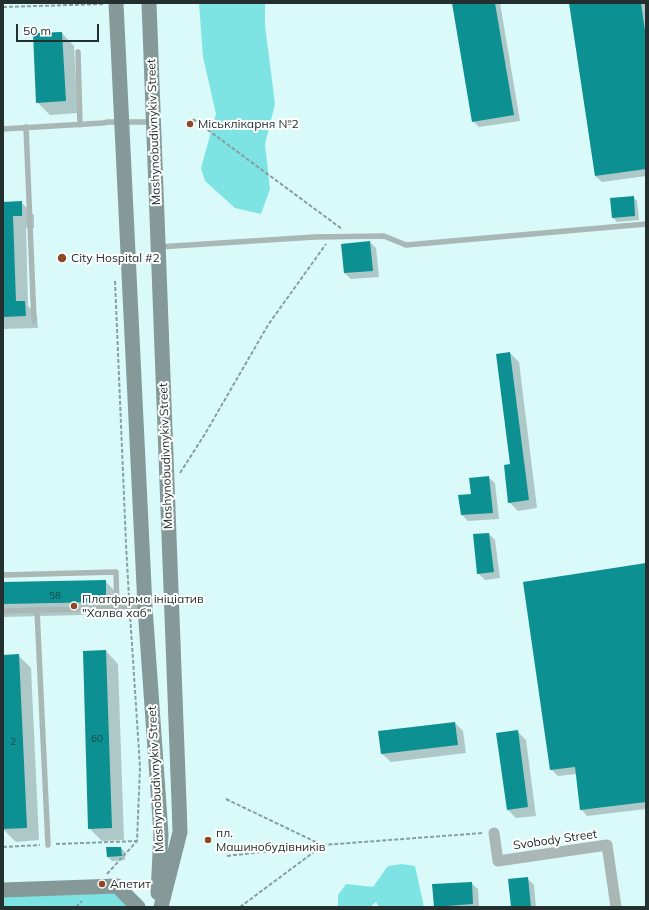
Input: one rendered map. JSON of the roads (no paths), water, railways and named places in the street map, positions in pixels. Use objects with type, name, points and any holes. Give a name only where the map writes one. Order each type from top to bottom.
[{"type":"street","name":"Mashynobudivnykiv Street","points":[[111,3],[122,122],[145,607],[161,834],[157,907]]},
{"type":"street","name":"Mashynobudivnykiv Street","points":[[149,3],[180,832],[161,907]]},
{"type":"street","name":"Svobody Street","points":[[494,833],[498,861],[607,845],[616,907]]},
{"type":"street","points":[[3,890],[117,886],[138,907]]},
{"type":"lane","points":[[78,52],[80,125]]},
{"type":"lane","points":[[3,128],[80,125],[108,122],[153,122]]},
{"type":"lane","points":[[26,127],[34,321]]},
{"type":"lane","points":[[158,247],[352,236],[384,236],[406,245],[646,224]]},
{"type":"lane","points":[[3,575],[116,572],[117,608]]},
{"type":"lane","points":[[3,611],[117,608],[130,606],[145,607]]},
{"type":"lane","points":[[37,610],[48,845]]},
{"type":"place","name":"Міськлікарня №2","points":[[190,124]]},
{"type":"place","name":"City Hospital #2","points":[[62,258]]},
{"type":"place","name":"Платформа ініціатив \"Халва хаб\"","points":[[74,606]]},
{"type":"place","name":"пл. Машинобудівників","points":[[208,840]]},
{"type":"place","name":"Апетит","points":[[102,884]]}]
